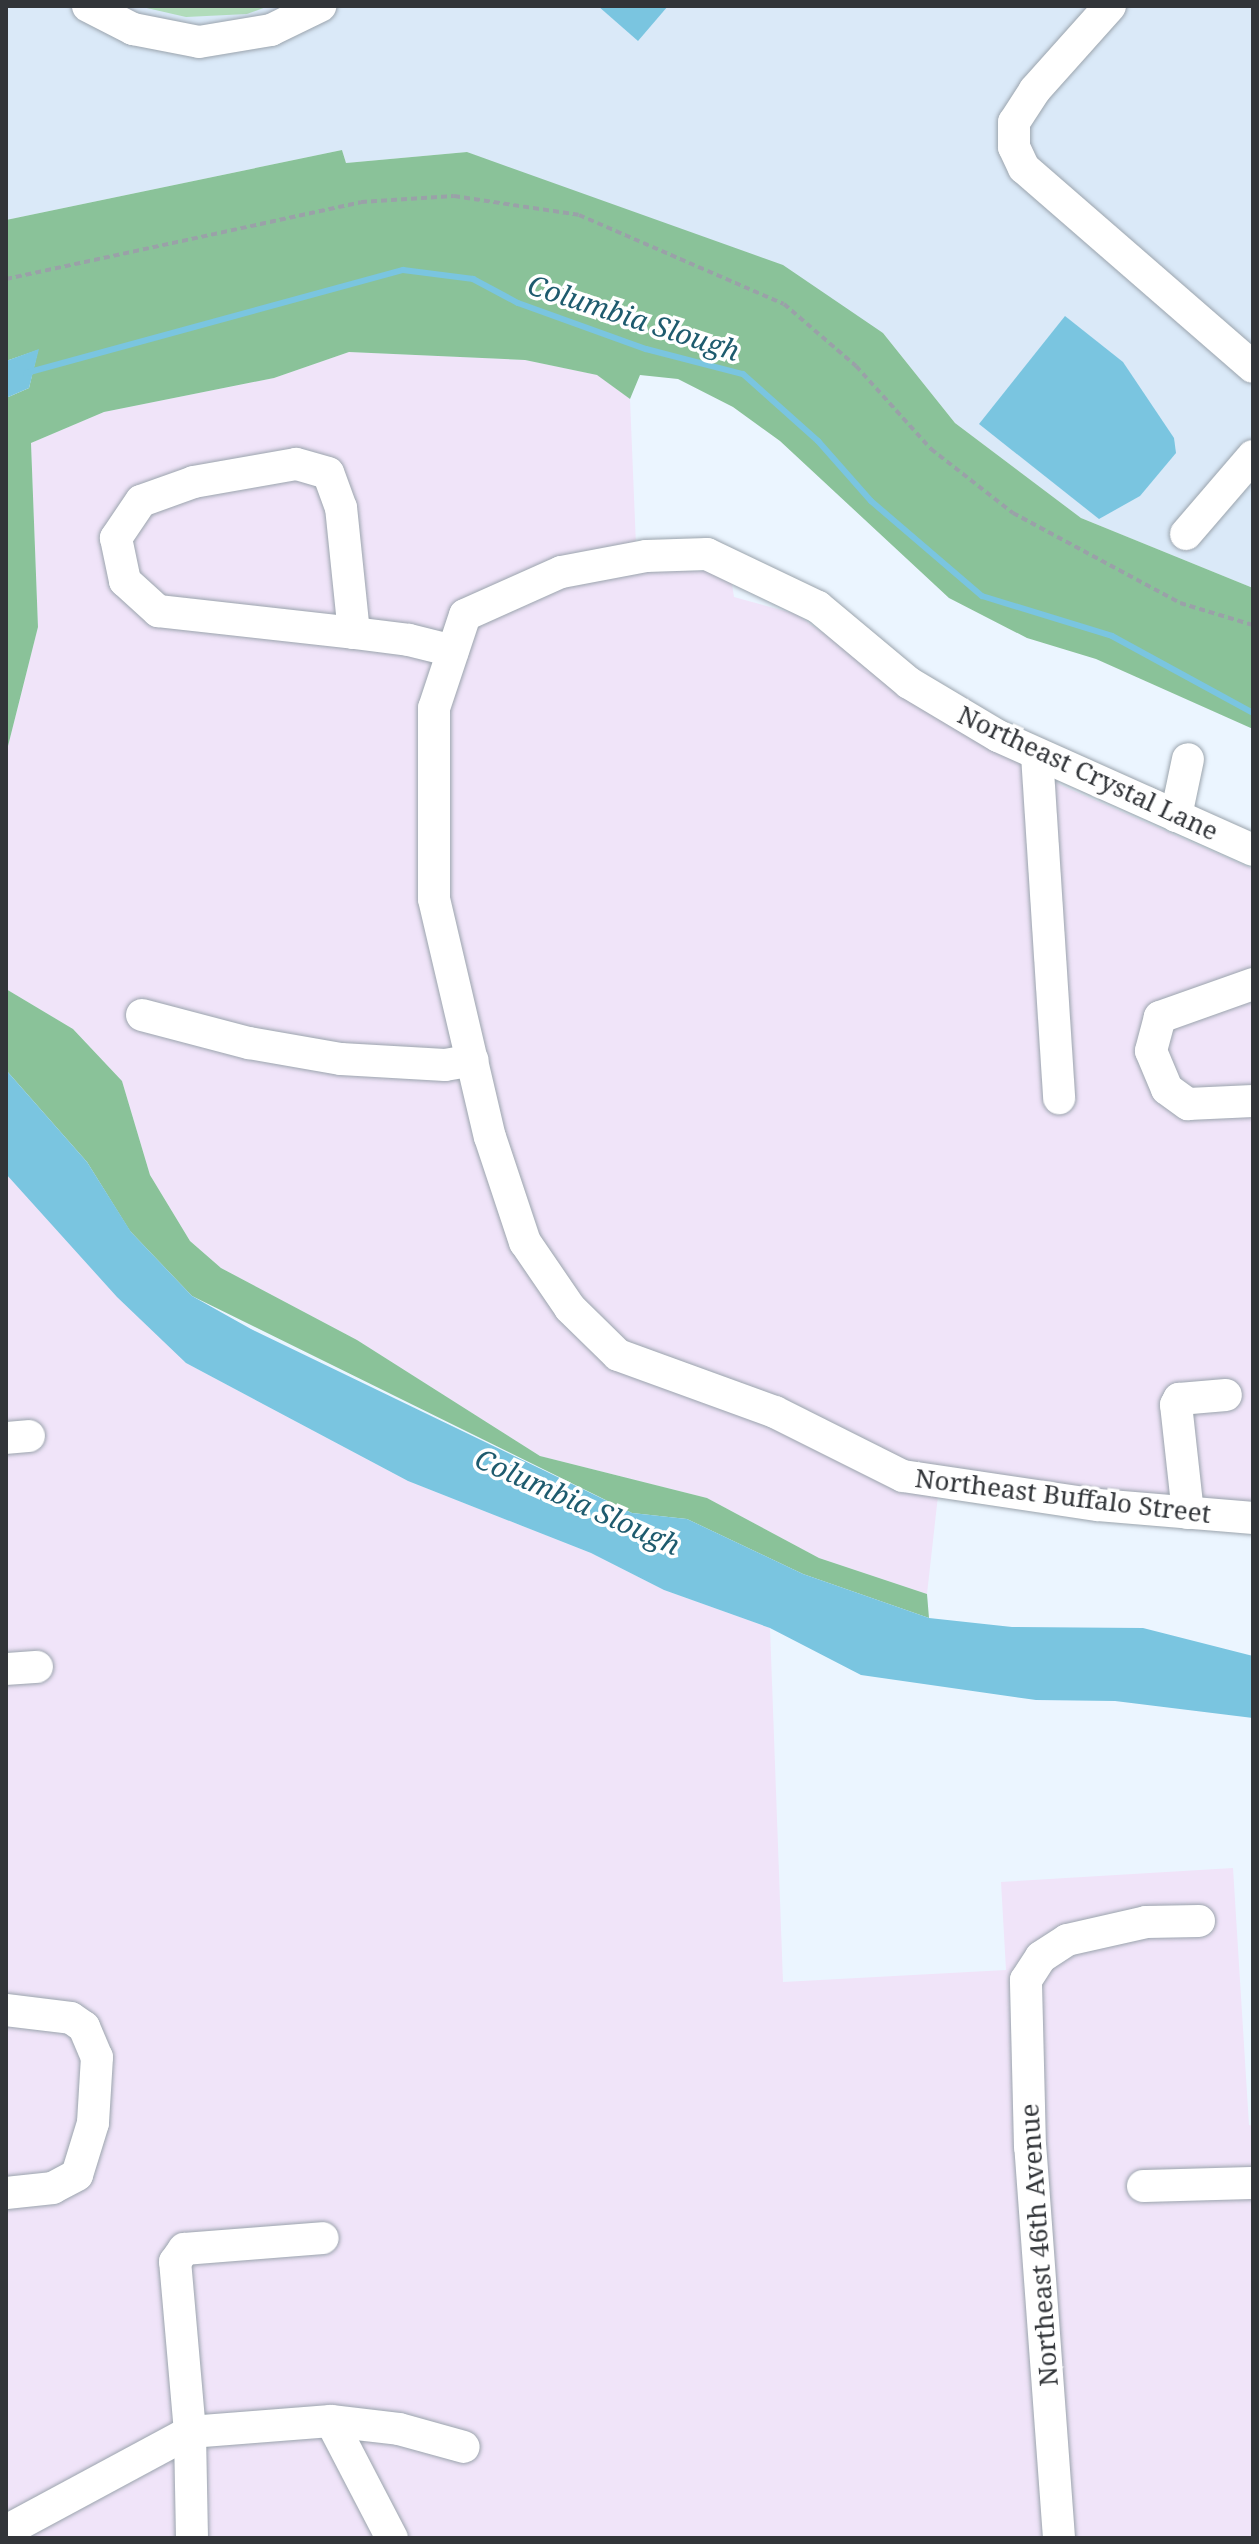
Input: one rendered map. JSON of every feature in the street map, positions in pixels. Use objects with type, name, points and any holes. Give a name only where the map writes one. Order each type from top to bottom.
[{"type":"street","points":[[88,6],[133,29],[199,42],[271,30],[320,6]]},
{"type":"street","points":[[1110,6],[1035,90],[1014,122],[1014,147],[1024,168],[1253,367]]},
{"type":"street","points":[[1186,534],[1253,456]]},
{"type":"street","points":[[354,633],[341,508],[328,473],[296,464],[194,482],[141,501],[116,538],[125,581],[158,611],[354,633],[453,651]]},
{"type":"street","name":"Northeast Crystal Lane","points":[[631,559],[707,554],[818,607],[909,683],[1037,755],[1253,850]]},
{"type":"street","name":"Northeast Buffalo Street","points":[[631,559],[561,572],[465,615],[434,708],[434,899],[490,1137],[525,1242],[570,1308],[618,1355],[775,1412],[903,1476],[1188,1513],[1253,1518]]},
{"type":"street","points":[[1037,755],[1059,1098]]},
{"type":"street","points":[[1176,816],[1188,759]]},
{"type":"street","points":[[1253,984],[1160,1017],[1151,1051],[1167,1089],[1188,1104],[1253,1101]]},
{"type":"street","points":[[142,1015],[249,1043],[341,1059],[445,1065],[473,1060]]},
{"type":"street","points":[[1188,1513],[1176,1405],[1179,1399],[1226,1395]]},
{"type":"street","name":"Northeast 46th Avenue","points":[[1059,2538],[1030,2147],[1026,1980],[1041,1957],[1097,1931],[1146,1922],[1199,1921]]},
{"type":"street","points":[[6,2010],[71,2018],[84,2027],[97,2057],[93,2123],[77,2175],[53,2188],[6,2193]]},
{"type":"street","points":[[1143,2186],[1253,2183]]},
{"type":"street","points":[[192,2538],[190,2432],[175,2262],[184,2249],[323,2238]]},
{"type":"street","points":[[331,2421],[392,2538]]},
{"type":"street","points":[[6,2531],[190,2432],[331,2421],[399,2429],[464,2447]]},
{"type":"path","points":[[6,279],[361,202],[454,196],[579,215],[784,304],[856,366],[931,449],[1013,513],[1180,603],[1253,625]]},
{"type":"shaded area","points":[[6,6],[1253,6],[1253,588],[1081,518],[955,423],[883,333],[467,152],[346,163],[342,150],[6,220]]},
{"type":"shaded area","points":[[349,352],[525,360],[598,375],[630,399],[637,570],[730,571],[734,597],[796,614],[947,719],[1063,786],[1253,869],[1253,1503],[1209,1503],[941,1469],[927,1594],[819,1558],[707,1498],[540,1456],[357,1340],[221,1268],[190,1241],[150,1175],[122,1081],[73,1029],[6,989],[6,754],[38,627],[31,443],[104,412],[274,378]]},
{"type":"shaded area","points":[[6,1174],[186,1363],[408,1481],[591,1553],[664,1590],[770,1628],[783,1982],[1006,1970],[1001,1882],[1233,1868],[1249,2125],[1253,2126],[1253,2538],[6,2538]]},
{"type":"green space","points":[[138,6],[269,6],[247,14],[186,17]]},
{"type":"green space","points":[[342,150],[346,163],[467,152],[783,265],[883,333],[955,423],[1081,518],[1253,588],[1253,729],[1096,659],[1027,638],[949,598],[780,441],[733,407],[678,379],[640,375],[630,399],[597,375],[525,360],[349,352],[274,378],[104,412],[31,443],[38,627],[6,754],[6,398],[29,388],[38,350],[6,361],[6,220]]},
{"type":"green space","points":[[6,989],[73,1029],[122,1081],[150,1175],[190,1241],[221,1268],[357,1340],[540,1456],[707,1498],[819,1558],[927,1594],[929,1618],[803,1574],[687,1519],[632,1513],[192,1296],[130,1231],[87,1162],[6,1070]]},
{"type":"water","points":[[598,6],[668,6],[638,41]]},
{"type":"water","points":[[1065,316],[1123,362],[1174,438],[1176,453],[1140,496],[1099,519],[979,424]]},
{"type":"water","points":[[39,349],[29,388],[6,398],[6,361]]},
{"type":"water","points":[[6,1070],[87,1162],[131,1232],[192,1296],[251,1329],[632,1513],[687,1519],[803,1574],[929,1618],[1012,1627],[1143,1628],[1253,1656],[1253,1718],[1115,1701],[1036,1700],[861,1675],[770,1628],[664,1590],[591,1553],[408,1481],[186,1363],[117,1297],[6,1174]]},
{"type":"waterway","name":"Columbia Slough","points":[[26,373],[403,270],[473,279],[518,303],[646,349],[743,374],[818,441],[871,501],[982,596],[1112,636],[1253,713]]}]
